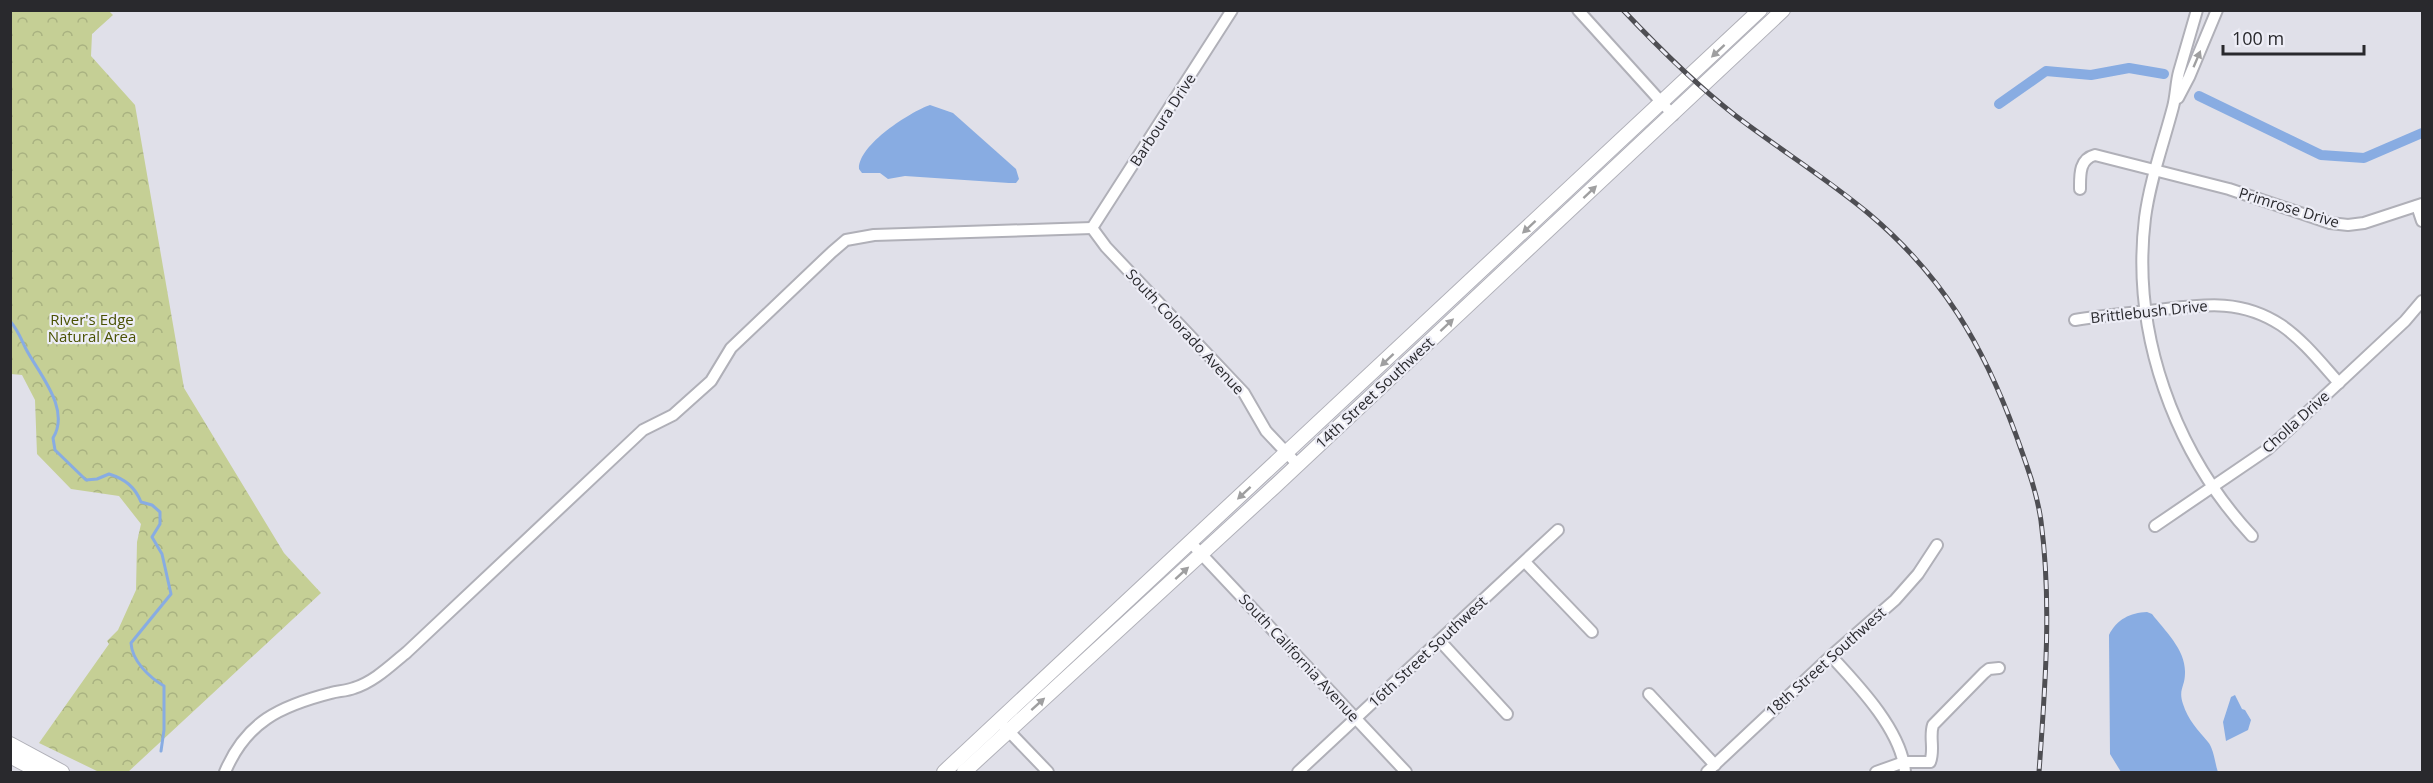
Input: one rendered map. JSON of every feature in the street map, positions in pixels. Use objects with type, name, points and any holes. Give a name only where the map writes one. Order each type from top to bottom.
[{"type":"main road","name":"14th Street Southwest","points":[[964,772],[1004,726],[1191,543],[1760,10]]},
{"type":"main road","name":"14th Street Southwest","points":[[944,772],[1004,726],[1201,554],[1783,10]]},
{"type":"main road","points":[[10,744],[55,772]]},
{"type":"main road","points":[[10,756],[40,772]]},
{"type":"main road","points":[[10,766],[22,772]]},
{"type":"street","name":"Barboura Drive","points":[[1092,228],[1232,10]]},
{"type":"street","points":[[1578,10],[1673,115]]},
{"type":"street","points":[[2197,10],[2179,73],[2173,106],[2154,169],[2144,232],[2146,311],[2152,348],[2165,392],[2180,430],[2213,487],[2252,536]]},
{"type":"street","points":[[2173,106],[2189,77],[2217,10]]},
{"type":"street","name":"Primrose Drive","points":[[2080,189],[2080,169],[2088,157],[2104,156],[2256,198],[2330,223],[2348,225],[2364,223],[2420,205]]},
{"type":"street","points":[[2420,205],[2422,221]]},
{"type":"street","name":"South Colorado Avenue","points":[[1092,228],[1106,247],[1244,393],[1266,431],[1298,465]]},
{"type":"street","points":[[225,772],[231,758],[246,736],[269,716],[304,700],[354,688],[380,674],[407,652],[643,430],[673,415],[711,381],[731,348],[846,240],[874,235],[1092,228]]},
{"type":"street","name":"Cholla Drive","points":[[2155,526],[2268,448],[2410,316],[2422,301]]},
{"type":"street","name":"Brittlebush Drive","points":[[2075,320],[2203,304],[2223,305],[2250,311],[2289,331],[2339,383]]},
{"type":"street","name":"16th Street Southwest","points":[[1298,772],[1558,530]]},
{"type":"street","name":"South California Avenue","points":[[1191,543],[1406,772]]},
{"type":"street","name":"18th Street Southwest","points":[[1707,772],[1894,600],[1918,574],[1937,545]]},
{"type":"street","points":[[1525,562],[1592,632]]},
{"type":"street","points":[[1440,641],[1507,714]]},
{"type":"street","points":[[1831,656],[1880,712],[1905,767]]},
{"type":"street","points":[[1876,772],[1930,762],[1933,725],[1984,673],[1989,669],[1999,668]]},
{"type":"street","points":[[1649,694],[1715,765]]},
{"type":"street","points":[[1004,726],[1047,772]]},
{"type":"green space","name":"River's Edge Natural Area","points":[[11,10],[108,10],[113,15],[92,34],[91,56],[135,105],[184,388],[284,553],[321,593],[128,772],[99,772],[39,743],[109,644],[107,641],[118,630],[136,590],[137,542],[141,524],[119,496],[71,489],[37,454],[35,400],[22,375],[11,374]]},
{"type":"water","points":[[930,105],[953,113],[1016,169],[1019,179],[1016,183],[905,176],[888,179],[880,173],[862,173],[859,169],[861,160],[876,140],[898,122]]},
{"type":"water","points":[[2147,612],[2152,614],[2168,634],[2182,656],[2185,673],[2181,691],[2183,704],[2190,720],[2210,745],[2218,772],[2121,772],[2110,754],[2109,635],[2125,618]]},
{"type":"water","points":[[2235,695],[2251,720],[2248,730],[2226,741],[2223,722],[2231,697]]},
{"type":"waterway","points":[[1999,104],[2046,71],[2091,75],[2129,68],[2164,74]]},
{"type":"waterway","points":[[2199,96],[2321,155],[2364,158],[2422,133]]},
{"type":"waterway","points":[[10,321],[45,380],[56,404],[58,427],[53,438],[55,450],[86,480],[97,479],[109,474],[115,476],[125,481],[141,502],[152,505],[160,512],[160,524],[152,537],[162,554],[171,594],[131,643],[134,656],[142,668],[164,686],[164,730],[161,751]]},
{"type":"railway","points":[[1623,10],[1721,104],[1852,200],[1895,237],[1939,287],[1958,314],[1990,371],[2027,467],[2041,521],[2047,615],[2039,772]]}]
